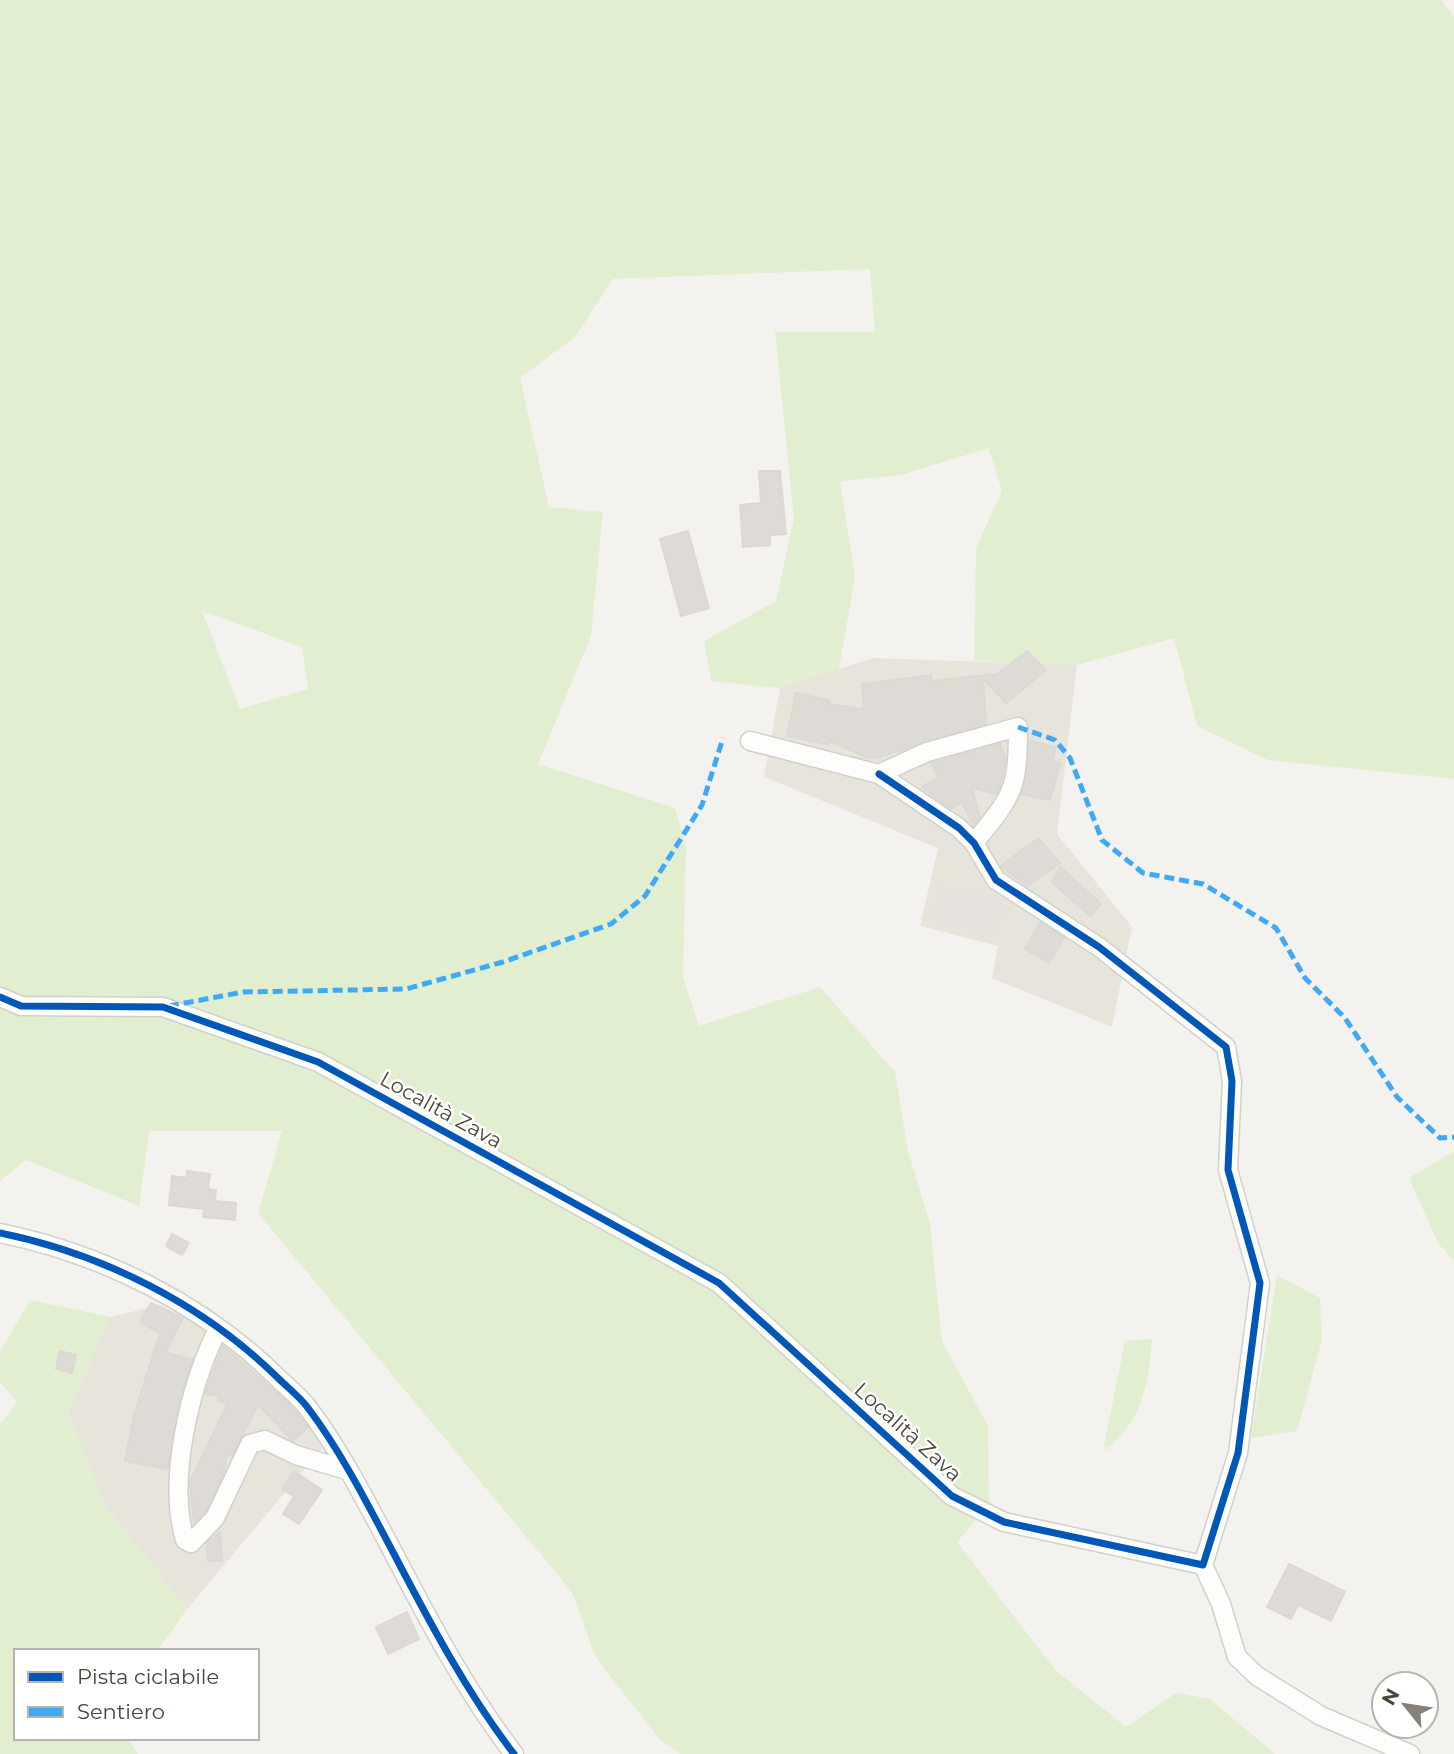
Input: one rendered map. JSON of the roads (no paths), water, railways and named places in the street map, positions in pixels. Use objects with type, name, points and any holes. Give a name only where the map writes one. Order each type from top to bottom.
[{"type":"street","points":[[879,774],[927,752],[1018,727],[1018,771],[1009,798],[974,843]]},
{"type":"street","points":[[750,741],[879,774],[959,828],[974,843],[996,880],[1100,947],[1226,1047],[1232,1081],[1228,1170],[1260,1283],[1238,1454],[1203,1565],[1221,1604],[1237,1657],[1257,1676],[1321,1716],[1409,1754]]},
{"type":"street","name":"Località Zava","points":[[0,997],[21,1006],[163,1007],[318,1062],[719,1283],[952,1496],[1004,1522],[1203,1565]]},
{"type":"street","points":[[0,1233],[36,1240],[88,1257],[174,1299],[248,1349],[307,1407],[347,1469],[425,1615],[490,1723],[514,1754]]},
{"type":"street","points":[[218,1329],[206,1354],[192,1398],[178,1515],[185,1540],[191,1543],[215,1518],[250,1444],[265,1440],[296,1455],[347,1469]]}]
